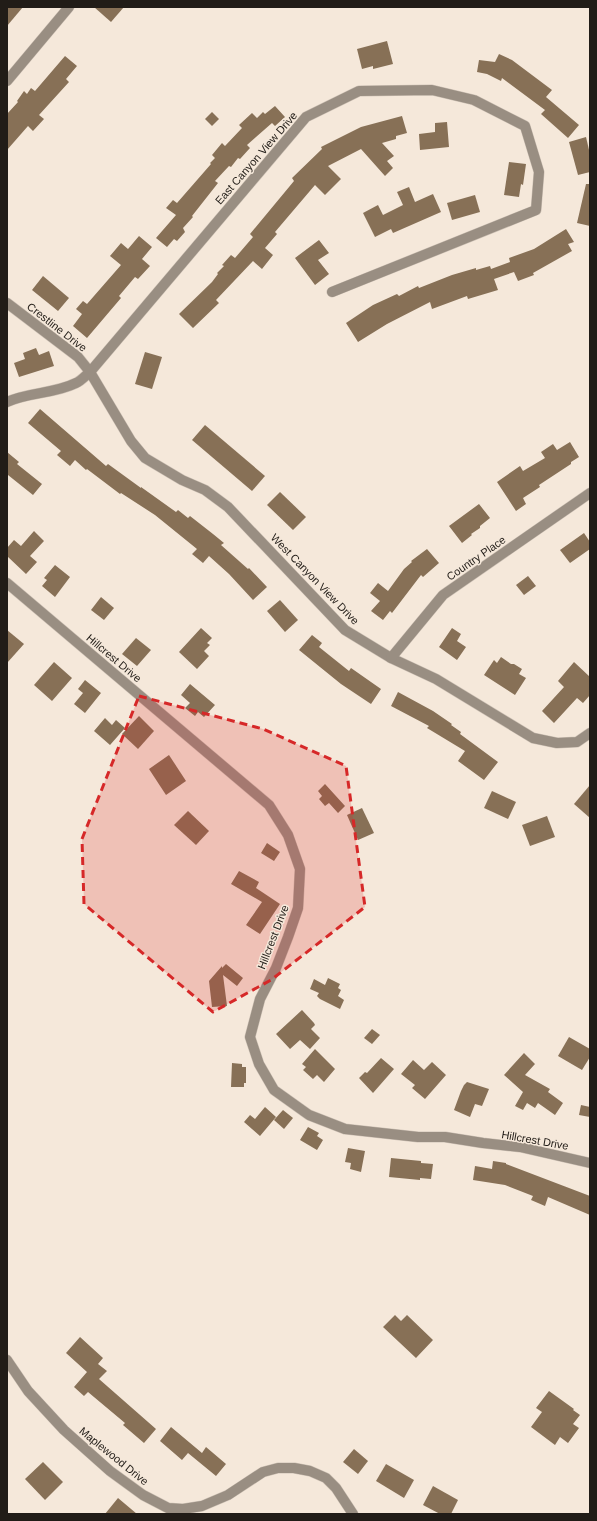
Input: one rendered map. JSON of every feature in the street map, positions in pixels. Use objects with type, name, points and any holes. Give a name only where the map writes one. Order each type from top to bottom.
[{"type":"street","points":[[7,81],[69,7]]},
{"type":"street","name":"East Canyon View Drive","points":[[7,402],[14,399],[57,391],[78,383],[90,372],[306,117],[359,91],[432,90],[474,100],[525,126],[539,172],[536,210],[332,292]]},
{"type":"street","name":"Crestline Drive","points":[[7,303],[66,346],[78,357],[90,372]]},
{"type":"street","name":"West Canyon View Drive","points":[[90,372],[131,441],[145,458],[182,480],[204,490],[228,507],[345,630],[390,658],[436,679],[533,738],[557,743],[577,742],[590,733]]},
{"type":"street","name":"Country Place","points":[[390,658],[443,595],[590,493]]},
{"type":"street","name":"Hillcrest Drive","points":[[7,583],[269,806],[288,835],[300,868],[298,908],[276,968],[260,1000],[250,1037],[259,1064],[274,1090],[309,1115],[345,1129],[418,1138],[445,1138],[483,1144],[520,1147],[590,1163]]},
{"type":"street","name":"Maplewood Drive","points":[[7,1360],[28,1391],[64,1430],[110,1471],[143,1495],[168,1508],[183,1509],[202,1506],[228,1495],[263,1472],[278,1468],[294,1468],[310,1471],[326,1478],[336,1488],[353,1514]]},
{"type":"highlighted area","points":[[139,696],[263,729],[346,766],[365,907],[271,980],[213,1012],[84,904],[82,839]]},
{"type":"building","points":[[7,7],[23,7],[7,26]]},
{"type":"building","points":[[94,7],[124,7],[111,22]]},
{"type":"building","points":[[387,41],[393,64],[373,69],[373,66],[362,69],[357,49]]},
{"type":"building","points":[[499,54],[512,60],[552,90],[546,97],[579,125],[568,138],[541,114],[545,110],[502,78],[501,81],[487,74],[477,72],[479,60],[495,62]]},
{"type":"building","points":[[65,56],[77,66],[66,79],[69,82],[39,115],[44,119],[33,131],[28,126],[7,150],[7,114],[18,102],[17,101],[24,91],[27,94],[31,88],[35,91]]},
{"type":"building","points":[[275,106],[285,117],[275,126],[272,123],[247,145],[250,148],[240,159],[238,158],[231,167],[229,166],[215,181],[218,183],[183,228],[185,232],[177,241],[174,239],[167,247],[156,238],[176,215],[166,208],[173,200],[177,203],[211,164],[210,163],[215,158],[212,155],[222,143],[225,146],[242,128],[239,125],[252,113],[257,118],[263,112],[265,114]]},
{"type":"building","points":[[212,112],[219,119],[212,126],[205,119]]},
{"type":"building","points":[[402,116],[407,133],[396,136],[396,139],[382,143],[394,156],[387,161],[393,168],[385,176],[361,149],[328,166],[341,179],[325,195],[315,185],[275,232],[277,234],[265,248],[273,255],[262,269],[253,261],[216,300],[219,303],[193,328],[179,314],[212,282],[218,274],[217,273],[224,266],[222,265],[231,255],[235,258],[253,237],[250,234],[294,181],[292,178],[322,149],[321,147],[361,127]]},
{"type":"building","points":[[447,122],[449,147],[420,150],[419,134],[435,132],[435,123]]},
{"type":"building","points":[[586,137],[590,154],[590,172],[578,175],[569,142]]},
{"type":"building","points":[[509,162],[526,164],[523,185],[521,184],[519,197],[504,195]]},
{"type":"building","points":[[586,184],[590,184],[590,226],[577,223]]},
{"type":"building","points":[[409,187],[415,202],[433,194],[441,212],[393,233],[391,229],[375,237],[363,213],[378,205],[383,215],[403,205],[397,192]]},
{"type":"building","points":[[475,195],[480,212],[452,220],[447,203]]},
{"type":"building","points":[[566,229],[574,242],[568,244],[572,251],[533,273],[534,275],[518,281],[514,272],[494,279],[498,290],[468,299],[467,296],[432,309],[430,302],[387,324],[358,342],[346,323],[373,305],[397,294],[399,296],[418,286],[419,288],[452,275],[476,268],[476,270],[490,266],[491,269],[510,262],[509,258],[534,249]]},
{"type":"building","points":[[139,236],[152,247],[142,259],[150,266],[138,279],[135,277],[119,296],[121,298],[87,338],[73,326],[82,314],[76,309],[83,301],[87,304],[121,265],[110,256],[121,243],[128,249]]},
{"type":"building","points":[[319,240],[329,253],[318,260],[329,274],[315,285],[295,258]]},
{"type":"building","points":[[43,276],[69,298],[58,311],[32,290]]},
{"type":"building","points":[[36,348],[39,355],[49,351],[54,366],[19,377],[14,363],[25,359],[23,353]]},
{"type":"building","points":[[145,352],[162,357],[152,389],[135,384]]},
{"type":"building","points":[[40,409],[106,466],[108,464],[176,512],[178,510],[188,518],[190,516],[213,534],[224,543],[221,545],[248,569],[249,568],[267,587],[253,600],[229,574],[209,556],[203,563],[192,554],[197,549],[155,515],[121,493],[120,494],[87,469],[86,470],[75,460],[70,466],[57,455],[61,451],[28,423]]},
{"type":"building","points":[[205,425],[265,476],[252,491],[192,440]]},
{"type":"building","points":[[570,442],[579,457],[523,498],[526,504],[516,511],[497,482],[520,466],[523,471],[545,458],[541,452],[553,444],[557,450]]},
{"type":"building","points":[[7,452],[19,462],[17,464],[42,484],[33,495],[8,475],[7,476]]},
{"type":"building","points":[[280,492],[306,517],[293,530],[267,505]]},
{"type":"building","points":[[479,504],[490,518],[462,543],[449,526]]},
{"type":"building","points":[[34,531],[44,541],[30,556],[37,562],[26,574],[7,556],[7,548],[14,540],[21,546]]},
{"type":"building","points":[[584,533],[590,542],[590,549],[570,563],[560,550]]},
{"type":"building","points":[[427,549],[439,563],[423,577],[421,575],[392,613],[390,611],[383,620],[371,611],[380,601],[370,593],[378,583],[388,591],[404,569],[412,562],[411,561]]},
{"type":"building","points":[[55,565],[70,577],[55,597],[42,586],[47,580],[44,578]]},
{"type":"building","points":[[528,576],[536,586],[524,595],[516,585]]},
{"type":"building","points":[[101,597],[114,608],[104,620],[91,610]]},
{"type":"building","points":[[280,600],[298,620],[285,632],[267,611]]},
{"type":"building","points":[[201,628],[212,638],[207,643],[210,645],[204,651],[209,656],[197,669],[179,652]]},
{"type":"building","points":[[452,628],[461,634],[457,641],[466,647],[457,660],[439,647]]},
{"type":"building","points":[[7,630],[24,644],[7,663]]},
{"type":"building","points":[[312,635],[322,643],[319,647],[349,671],[351,668],[381,689],[371,704],[341,684],[299,650]]},
{"type":"building","points":[[136,638],[151,650],[137,666],[122,654]]},
{"type":"building","points":[[501,657],[522,669],[519,674],[526,678],[515,695],[484,675],[494,660],[497,663]]},
{"type":"building","points":[[54,662],[72,678],[52,701],[34,685]]},
{"type":"building","points":[[574,662],[590,677],[590,695],[583,703],[577,698],[554,723],[542,711],[564,687],[558,681]]},
{"type":"building","points":[[85,680],[101,693],[85,713],[74,704],[83,693],[78,689]]},
{"type":"building","points":[[190,684],[215,705],[204,717],[198,712],[195,716],[185,708],[190,703],[181,695]]},
{"type":"building","points":[[398,692],[433,711],[452,724],[451,725],[461,732],[460,734],[498,762],[484,780],[458,761],[465,751],[427,728],[429,726],[391,706]]},
{"type":"building","points":[[139,716],[154,731],[138,749],[122,734]]},
{"type":"building","points":[[105,718],[112,725],[116,720],[125,728],[110,745],[94,731]]},
{"type":"building","points":[[169,755],[186,781],[166,795],[149,769]]},
{"type":"building","points":[[325,784],[345,806],[338,813],[329,803],[325,806],[319,799],[322,796],[318,791]]},
{"type":"building","points":[[590,785],[590,818],[574,804]]},
{"type":"building","points":[[492,791],[516,802],[508,819],[484,808]]},
{"type":"building","points":[[362,808],[374,833],[358,840],[347,815]]},
{"type":"building","points":[[188,811],[209,831],[196,845],[174,825]]},
{"type":"building","points":[[547,816],[555,837],[530,846],[522,825]]},
{"type":"building","points":[[267,843],[280,852],[274,861],[261,853]]},
{"type":"building","points":[[239,871],[259,882],[256,888],[280,904],[260,934],[246,925],[262,902],[231,884]]},
{"type":"building","points":[[226,964],[243,978],[237,986],[223,975],[227,1006],[212,1007],[209,981],[222,966],[222,968]]},
{"type":"building","points":[[328,978],[340,984],[338,988],[341,990],[338,996],[344,1000],[340,1009],[320,999],[317,996],[319,993],[310,989],[314,979],[325,985]]},
{"type":"building","points":[[302,1010],[314,1023],[315,1025],[311,1029],[320,1038],[310,1049],[300,1040],[290,1049],[276,1034]]},
{"type":"building","points":[[372,1029],[380,1035],[372,1044],[364,1038]]},
{"type":"building","points":[[569,1037],[590,1049],[590,1057],[582,1070],[558,1056]]},
{"type":"building","points":[[315,1049],[335,1069],[324,1082],[317,1075],[313,1079],[303,1070],[306,1067],[302,1064]]},
{"type":"building","points":[[524,1053],[535,1064],[525,1075],[550,1089],[548,1092],[563,1103],[555,1115],[538,1103],[535,1108],[527,1103],[523,1110],[515,1106],[523,1092],[504,1075]]},
{"type":"building","points":[[381,1058],[394,1069],[373,1093],[359,1078],[365,1072],[367,1073]]},
{"type":"building","points":[[413,1060],[424,1070],[432,1062],[446,1075],[425,1099],[412,1088],[415,1085],[401,1074]]},
{"type":"building","points":[[232,1063],[242,1064],[242,1067],[246,1067],[246,1083],[244,1083],[244,1087],[231,1087]]},
{"type":"building","points":[[467,1082],[489,1089],[482,1106],[475,1104],[470,1117],[454,1110],[461,1091]]},
{"type":"building","points":[[581,1105],[590,1107],[590,1117],[579,1115]]},
{"type":"building","points":[[265,1107],[276,1117],[260,1136],[244,1122],[250,1115],[255,1119]]},
{"type":"building","points":[[283,1110],[293,1118],[284,1129],[274,1120]]},
{"type":"building","points":[[308,1127],[319,1133],[317,1136],[323,1140],[317,1150],[300,1140]]},
{"type":"building","points":[[348,1148],[365,1151],[361,1172],[350,1169],[351,1163],[345,1162]]},
{"type":"building","points":[[391,1158],[421,1161],[421,1163],[433,1164],[431,1179],[420,1178],[420,1180],[389,1177]]},
{"type":"building","points":[[493,1161],[506,1163],[590,1196],[590,1215],[548,1197],[545,1206],[531,1200],[533,1196],[505,1185],[473,1180],[475,1166],[492,1169]]},
{"type":"building","points":[[395,1315],[401,1321],[407,1315],[433,1340],[416,1358],[383,1327]]},
{"type":"building","points":[[80,1337],[103,1358],[98,1364],[107,1371],[99,1379],[156,1429],[144,1443],[123,1425],[125,1423],[88,1392],[84,1396],[74,1387],[87,1372],[66,1353]]},
{"type":"building","points":[[549,1391],[580,1415],[573,1424],[579,1428],[568,1443],[560,1437],[555,1445],[531,1427],[542,1412],[536,1408]]},
{"type":"building","points":[[171,1427],[202,1453],[206,1447],[226,1464],[216,1476],[188,1453],[182,1460],[160,1441]]},
{"type":"building","points":[[354,1449],[368,1461],[358,1474],[343,1462]]},
{"type":"building","points":[[43,1462],[63,1482],[45,1500],[25,1479]]},
{"type":"building","points":[[386,1464],[414,1480],[404,1498],[376,1481]]},
{"type":"building","points":[[433,1486],[458,1500],[451,1514],[440,1514],[423,1505]]},
{"type":"building","points":[[118,1498],[137,1514],[105,1514]]}]
